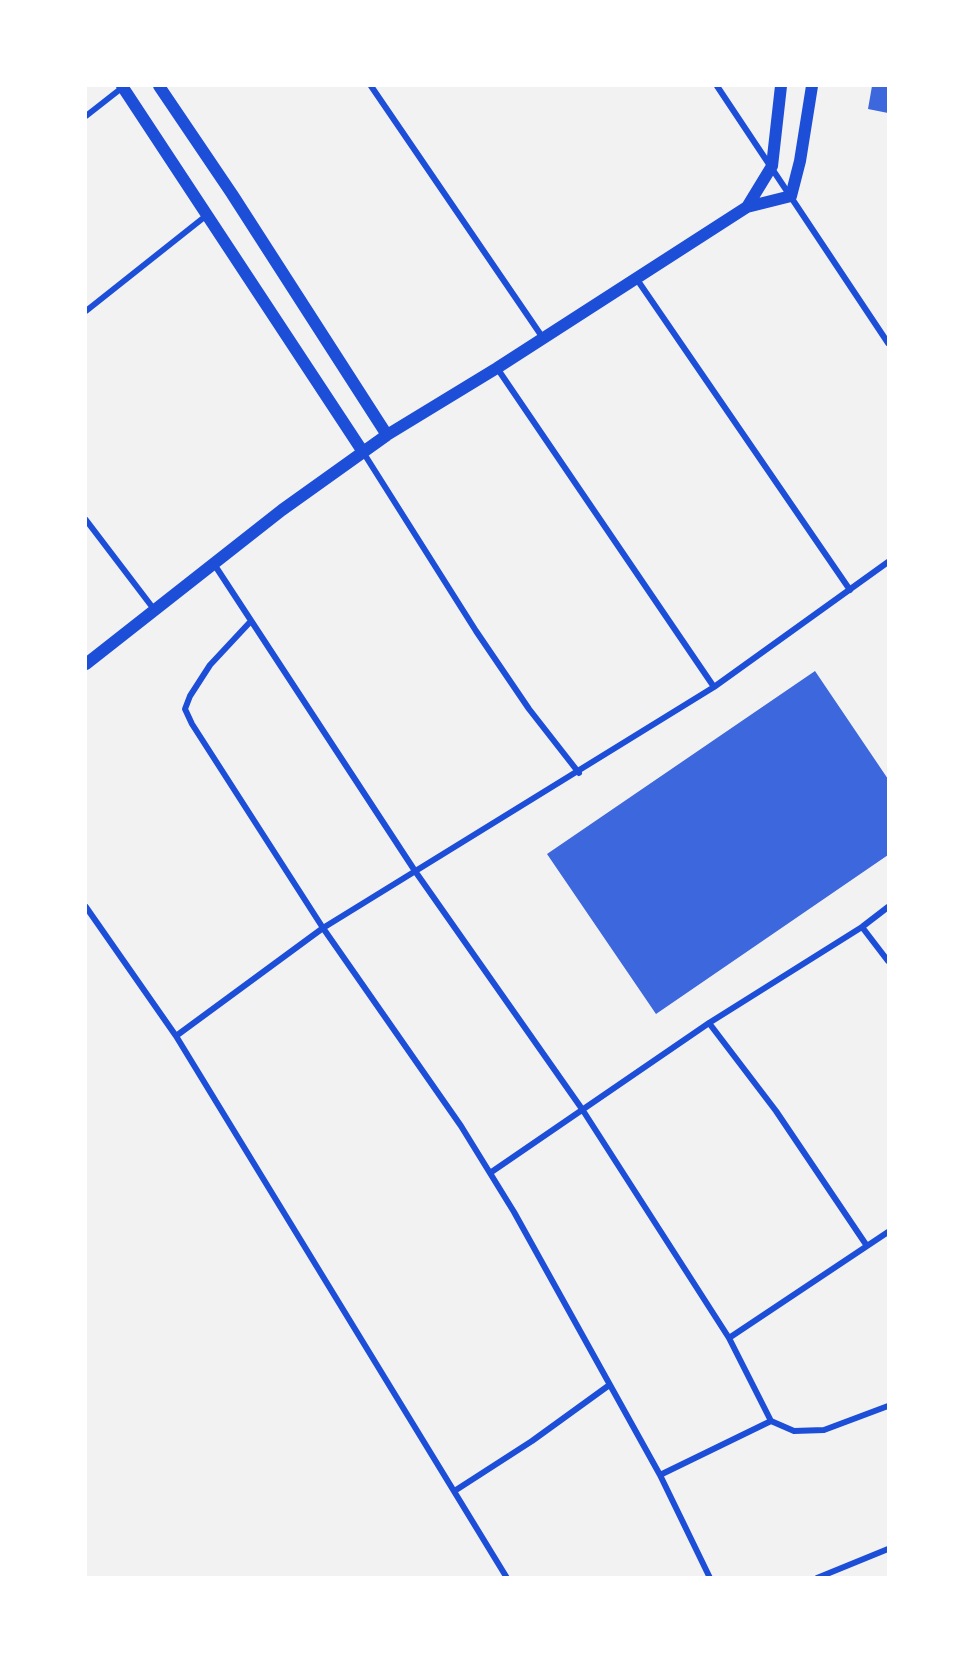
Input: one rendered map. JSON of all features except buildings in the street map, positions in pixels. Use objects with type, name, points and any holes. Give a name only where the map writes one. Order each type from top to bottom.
[{"type":"main road","points":[[122,86],[363,452]]},
{"type":"main road","points":[[159,86],[232,194],[387,435]]},
{"type":"main road","points":[[747,207],[772,166],[781,86]]},
{"type":"main road","points":[[86,664],[153,608],[214,564],[282,510],[387,435],[497,368],[747,207],[791,196],[800,161],[812,86]]},
{"type":"street","points":[[86,116],[122,86]]},
{"type":"street","points":[[371,86],[543,338]]},
{"type":"street","points":[[717,86],[888,343]]},
{"type":"street","points":[[86,311],[208,215]]},
{"type":"street","points":[[636,277],[850,590]]},
{"type":"street","points":[[497,368],[714,687]]},
{"type":"street","points":[[363,452],[476,631],[530,709],[579,773]]},
{"type":"street","points":[[86,520],[153,608]]},
{"type":"street","points":[[176,1036],[322,928],[489,824],[579,773],[714,687],[888,562]]},
{"type":"street","points":[[214,564],[416,871],[582,1109],[729,1338],[771,1421],[794,1431],[824,1430],[888,1406]]},
{"type":"street","points":[[251,621],[210,665],[190,696],[185,709],[192,724],[322,928],[424,1070],[490,1173],[660,1475],[710,1578]]},
{"type":"street","points":[[86,907],[176,1036],[456,1490],[507,1578]]},
{"type":"street","points":[[490,1173],[709,1023],[862,927],[888,907]]},
{"type":"street","points":[[862,927],[888,961]]},
{"type":"street","points":[[709,1023],[776,1111],[867,1246]]},
{"type":"street","points":[[729,1338],[888,1232]]},
{"type":"street","points":[[456,1490],[532,1441],[608,1386]]},
{"type":"street","points":[[660,1475],[771,1421]]},
{"type":"street","points":[[817,1578],[888,1549]]}]
